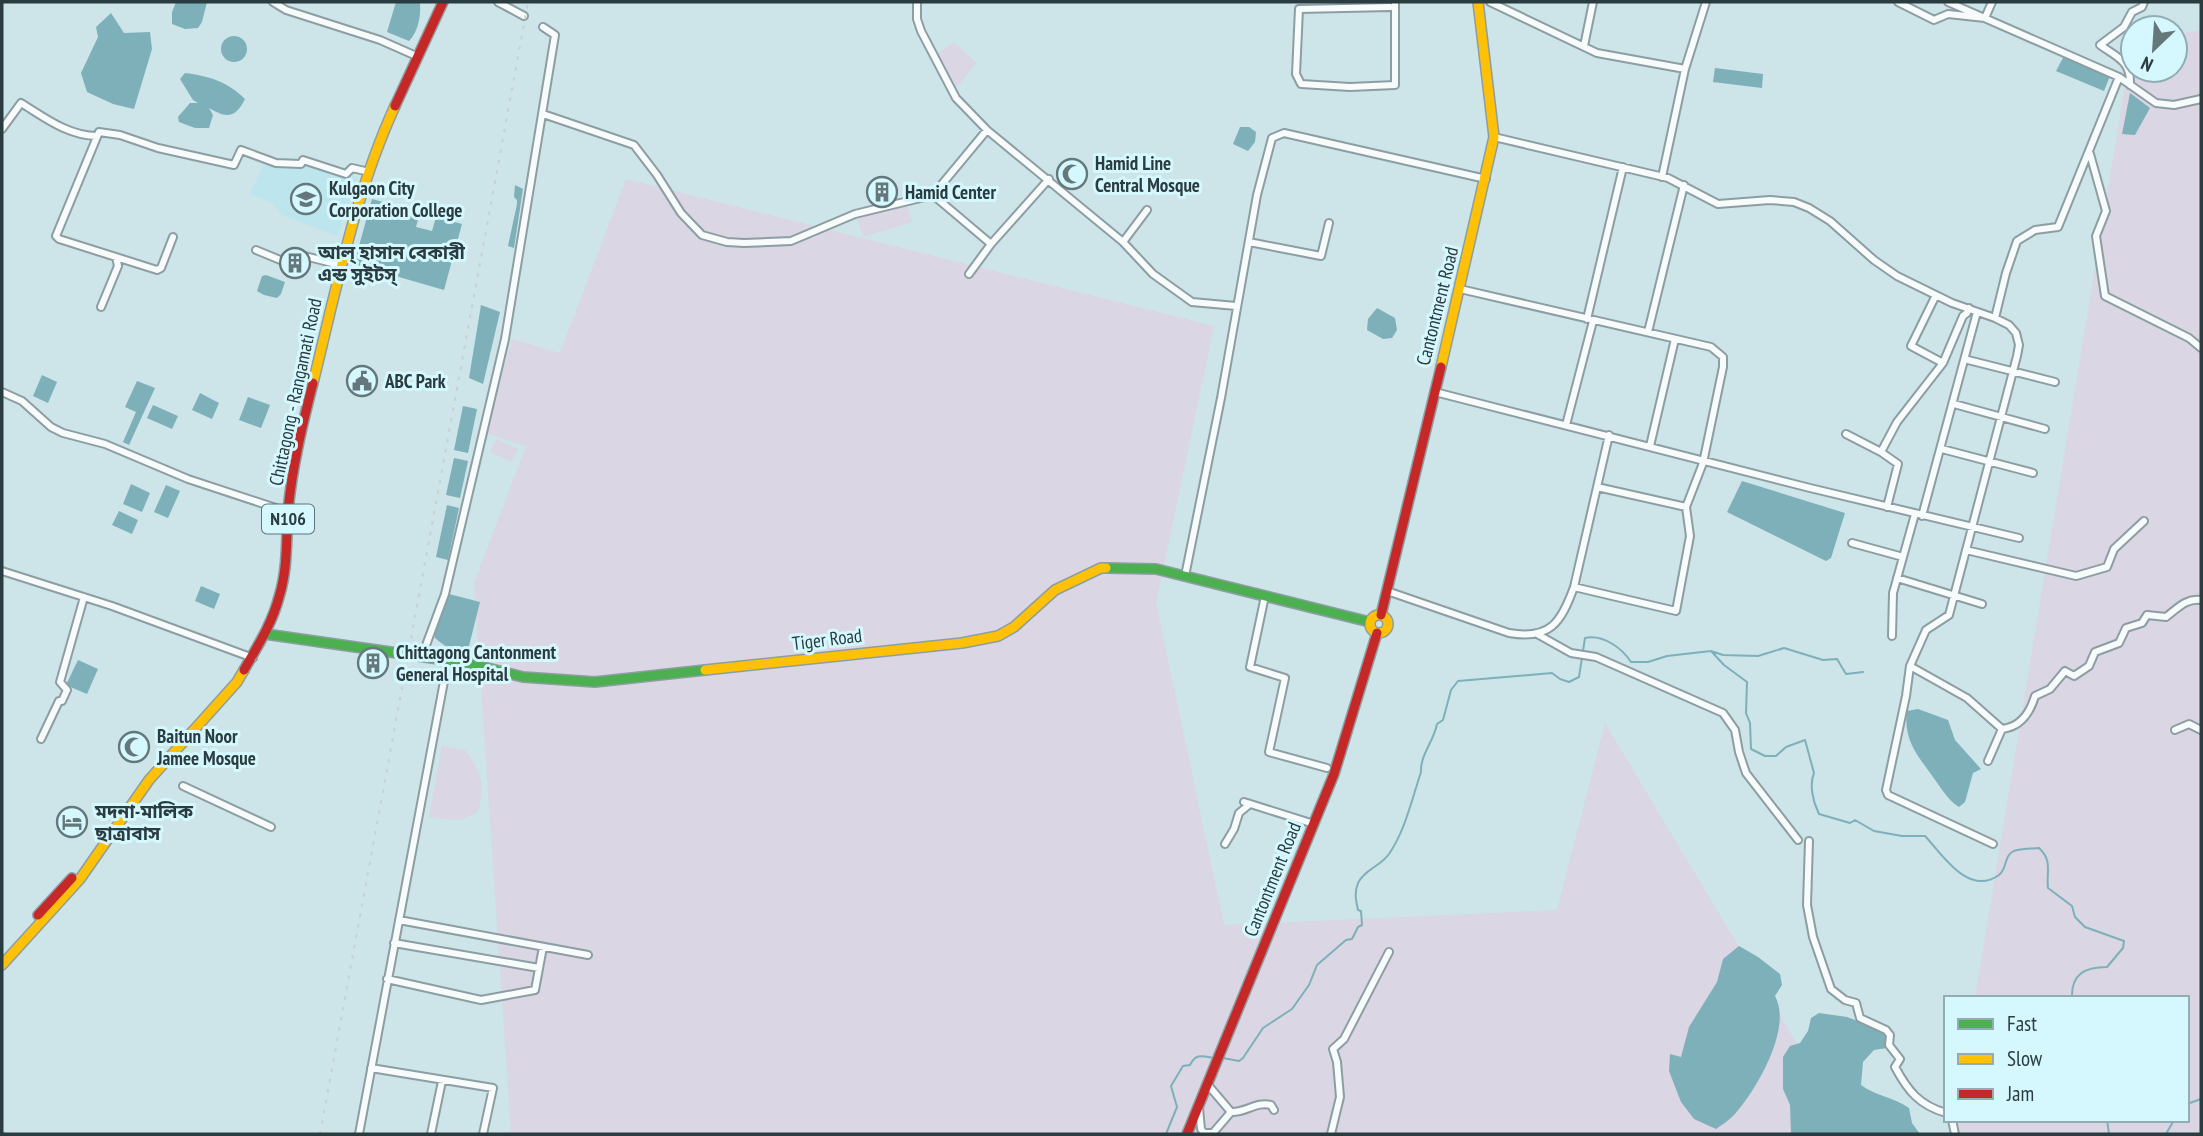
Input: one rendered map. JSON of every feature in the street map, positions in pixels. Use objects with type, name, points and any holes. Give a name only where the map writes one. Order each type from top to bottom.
[{"type":"main road","name":"Chittagong - Rangamati Road","points":[[2,957],[86,861],[135,788],[251,657],[280,572],[291,448],[336,264],[365,171],[392,101],[440,2]]},
{"type":"main road","name":"Chittagong - Rangamati Road","points":[[2,965],[80,879],[149,780],[220,703],[265,634],[279,599],[287,565],[286,511],[297,447],[355,217],[383,132],[440,2]]},
{"type":"main road","name":"Cantontment Road","points":[[1381,615],[1494,137],[1478,2]]},
{"type":"main road","name":"Tiger Road","points":[[265,634],[448,660],[523,677],[595,682],[962,643],[998,636],[1055,590],[1101,568],[1156,569],[1370,622]]},
{"type":"main road","points":[[1381,615],[1387,619],[1388,626],[1384,632],[1377,633],[1371,629],[1370,622],[1374,616],[1381,615]]},
{"type":"main road","name":"Cantontment Road","points":[[1187,1134],[1334,774],[1377,633]]},
{"type":"street","points":[[273,2],[286,10],[380,40],[414,55]]},
{"type":"street","points":[[498,2],[524,16]]},
{"type":"street","points":[[917,2],[917,19],[921,31],[956,98],[987,130],[1123,242],[1153,274],[1192,302],[1237,306]]},
{"type":"street","points":[[1490,2],[1597,53],[1685,69]]},
{"type":"street","points":[[1584,46],[1593,2]]},
{"type":"street","points":[[1662,177],[1685,69],[1706,2]]},
{"type":"street","points":[[1898,2],[1934,20],[1948,15],[1985,18]]},
{"type":"street","points":[[1948,2],[2119,77],[2090,154],[2058,227],[2035,230],[2017,241],[1995,318]]},
{"type":"street","points":[[1985,18],[1992,2]]},
{"type":"street","points":[[2144,2],[2123,27],[2101,45],[2127,64],[2130,85],[2156,103],[2174,105],[2201,99]]},
{"type":"street","points":[[1393,4],[1395,85],[1350,87],[1301,84],[1296,74],[1298,9],[1393,4]]},
{"type":"street","points":[[422,656],[446,594],[505,340],[555,35],[543,27]]},
{"type":"street","points":[[2,129],[21,103],[59,126],[78,134],[97,136]]},
{"type":"street","points":[[543,114],[634,145],[657,174],[681,213],[702,234],[727,242],[791,241],[855,214],[933,195],[987,130]]},
{"type":"street","points":[[173,237],[159,270],[59,239],[57,236],[99,132],[110,132],[158,148],[234,165],[241,150],[276,163],[301,164],[303,160],[346,174],[352,168],[365,171]]},
{"type":"street","points":[[1185,576],[1221,398],[1257,195],[1272,138],[1284,133],[1486,179]]},
{"type":"street","points":[[1494,137],[1662,177],[1684,185],[1717,204],[1770,200],[1794,202],[1830,221],[1874,260],[1897,276],[1936,295],[1995,318],[2009,325],[2016,333],[2020,345],[1949,615],[1926,630],[1910,666],[1886,790],[1888,795],[1993,844]]},
{"type":"street","points":[[2090,154],[2106,211],[2096,236],[2105,296],[2189,338],[2201,348]]},
{"type":"street","points":[[1566,425],[1623,167]]},
{"type":"street","points":[[969,274],[991,244],[1049,179]]},
{"type":"street","points":[[1647,332],[1684,185]]},
{"type":"street","points":[[933,195],[991,244]]},
{"type":"street","points":[[1123,242],[1147,210]]},
{"type":"street","points":[[1249,242],[1321,256],[1329,223]]},
{"type":"street","points":[[256,250],[285,262],[293,253],[336,264]]},
{"type":"street","points":[[101,307],[118,266],[116,257]]},
{"type":"street","points":[[1460,289],[1711,347],[1723,356],[1703,460],[1686,507],[1690,536],[1676,611],[1574,587]]},
{"type":"street","points":[[1936,295],[1911,346],[1943,363]]},
{"type":"street","points":[[1881,452],[1897,422],[1943,363],[1969,308]]},
{"type":"street","points":[[1892,636],[1893,593],[1977,312]]},
{"type":"street","points":[[1650,446],[1675,339]]},
{"type":"street","points":[[1968,360],[2055,382]]},
{"type":"street","points":[[2,392],[22,401],[51,427],[63,433],[105,444],[188,479],[286,511]]},
{"type":"street","points":[[1435,392],[1886,507],[2019,538]]},
{"type":"street","points":[[1954,404],[2045,429]]},
{"type":"street","points":[[1846,434],[1898,464],[1886,507]]},
{"type":"street","points":[[1387,592],[1524,636],[1537,634],[1557,624],[1574,587],[1609,435]]},
{"type":"street","points":[[1942,449],[2033,473]]},
{"type":"street","points":[[1597,488],[1686,507]]},
{"type":"street","points":[[1966,550],[2076,576],[2107,567],[2114,548],[2144,521]]},
{"type":"street","points":[[1852,543],[1903,557]]},
{"type":"street","points":[[2,571],[84,597],[251,657]]},
{"type":"street","points":[[1897,578],[1982,604]]},
{"type":"street","points":[[1265,596],[1250,667],[1285,678],[1269,752],[1327,768]]},
{"type":"street","points":[[41,739],[67,690],[60,682],[84,597]]},
{"type":"street","points":[[1910,666],[1967,698],[2002,729],[2013,728],[2032,708],[2035,696],[2050,689],[2064,671],[2074,676],[2089,666],[2095,652],[2119,643],[2126,628],[2142,623],[2147,615],[2166,617],[2184,603],[2194,599],[2201,600]]},
{"type":"street","points":[[1537,634],[1570,653],[1596,657],[1723,713],[1735,730],[1746,773],[1798,840]]},
{"type":"street","points":[[359,1134],[448,660]]},
{"type":"street","points":[[2175,730],[2189,724],[2201,730]]},
{"type":"street","points":[[1988,761],[2002,729]]},
{"type":"street","points":[[183,786],[271,827]]},
{"type":"street","points":[[1224,844],[1247,803],[1314,824]]},
{"type":"street","points":[[1809,841],[1807,905],[1813,937],[1831,989],[1845,1000],[1856,1003],[1860,1018],[1886,1030],[1889,1045],[1900,1059],[1895,1067],[1907,1089],[1932,1109],[1944,1112]]},
{"type":"street","points":[[399,920],[588,955]]},
{"type":"street","points":[[394,943],[539,968]]},
{"type":"street","points":[[387,979],[481,1000],[535,990],[543,947]]},
{"type":"street","points":[[1331,1134],[1340,1097],[1333,1049],[1344,1039],[1389,951]]},
{"type":"street","points":[[371,1068],[493,1088],[483,1134]]},
{"type":"street","points":[[431,1134],[442,1081]]},
{"type":"street","points":[[1208,1085],[1231,1112]]},
{"type":"street","points":[[1199,1107],[1201,1129],[1204,1133],[1213,1133],[1231,1112],[1241,1112],[1261,1102],[1270,1105],[1274,1110]]},
{"type":"shaded area","points":[[176,2],[207,2],[198,28],[185,29],[172,24],[172,12]]},
{"type":"shaded area","points":[[396,2],[420,4],[418,24],[409,41],[387,32]]},
{"type":"shaded area","points":[[111,13],[124,33],[150,32],[152,49],[134,109],[113,104],[87,92],[81,73],[98,37],[96,27]]},
{"type":"shaded area","points":[[2201,30],[2201,1134],[1953,1134],[1955,1122],[2189,1122],[2189,996],[1975,996],[2125,84],[2189,84],[2189,32]]},
{"type":"shaded area","points":[[234,36],[243,40],[247,49],[243,58],[234,62],[225,58],[221,49],[225,40]]},
{"type":"shaded area","points":[[954,42],[976,63],[957,87],[938,54]]},
{"type":"shaded area","points":[[2064,56],[2110,76],[2104,91],[2056,71]]},
{"type":"shaded area","points":[[1715,68],[1763,74],[1762,88],[1713,82]]},
{"type":"shaded area","points":[[185,73],[218,81],[245,99],[238,110],[230,115],[220,114],[209,108],[213,115],[209,128],[195,128],[179,122],[178,117],[190,103],[198,103],[193,100],[180,79]]},
{"type":"shaded area","points":[[2130,93],[2150,108],[2135,135],[2122,134]]},
{"type":"shaded area","points":[[1240,127],[1249,127],[1256,132],[1255,142],[1248,151],[1233,144]]},
{"type":"shaded area","name":"Kulgaon City Corporation College","points":[[266,159],[283,165],[303,167],[305,159],[358,177],[338,236],[282,215],[273,203],[250,194]]},
{"type":"shaded area","points":[[626,179],[1214,326],[1156,603],[1224,925],[1557,910],[1605,723],[1851,1134],[511,1134],[474,583],[526,446],[485,433],[512,339],[560,353]]},
{"type":"shaded area","points":[[515,185],[523,189],[514,248],[508,246],[517,204],[514,197]]},
{"type":"shaded area","points":[[372,199],[420,212],[416,227],[432,231],[436,217],[462,224],[444,290],[354,264]]},
{"type":"shaded area","points":[[907,205],[912,222],[863,237],[857,218]]},
{"type":"shaded area","points":[[262,276],[285,282],[277,298],[257,291]]},
{"type":"shaded area","points":[[481,305],[500,312],[483,384],[469,378]]},
{"type":"shaded area","points":[[1377,308],[1395,318],[1397,330],[1392,338],[1383,339],[1367,330],[1368,319]]},
{"type":"shaded area","points":[[42,375],[57,382],[48,403],[33,396]]},
{"type":"shaded area","points":[[137,381],[155,388],[129,445],[123,442],[136,412],[125,407]]},
{"type":"shaded area","points":[[200,393],[219,403],[212,419],[192,410]]},
{"type":"shaded area","points":[[248,397],[270,405],[261,428],[239,420]]},
{"type":"shaded area","points":[[153,405],[178,416],[172,429],[147,418]]},
{"type":"shaded area","points":[[463,406],[477,409],[468,453],[454,450]]},
{"type":"shaded area","points":[[496,439],[518,449],[512,462],[490,452]]},
{"type":"shaded area","points":[[454,458],[468,461],[460,498],[446,495]]},
{"type":"shaded area","points":[[1742,481],[1845,513],[1831,558],[1826,561],[1727,512]]},
{"type":"shaded area","points":[[131,484],[150,493],[142,512],[123,504]]},
{"type":"shaded area","points":[[166,485],[180,491],[168,518],[154,512]]},
{"type":"shaded area","points":[[447,505],[459,508],[448,560],[436,557]]},
{"type":"shaded area","points":[[119,511],[138,520],[132,534],[112,525]]},
{"type":"shaded area","points":[[201,586],[220,594],[214,609],[195,601]]},
{"type":"shaded area","points":[[449,594],[480,602],[468,650],[450,648],[435,638],[434,632]]},
{"type":"shaded area","points":[[78,660],[98,669],[87,694],[66,685]]},
{"type":"shaded area","points":[[1918,709],[1948,720],[1955,740],[1981,769],[1973,773],[1965,802],[1959,807],[1942,790],[1917,755],[1910,739],[1907,731],[1907,711]]},
{"type":"shaded area","points":[[442,746],[465,750],[481,779],[478,812],[460,820],[429,818]]},
{"type":"shaded area","points":[[1739,946],[1780,974],[1782,985],[1775,996],[1779,1009],[1779,1025],[1770,1058],[1752,1091],[1734,1115],[1716,1129],[1694,1119],[1681,1102],[1669,1071],[1670,1054],[1681,1057],[1689,1027],[1717,982],[1723,959]]},
{"type":"shaded area","points":[[1819,1013],[1847,1017],[1887,1032],[1887,1048],[1874,1050],[1863,1062],[1861,1085],[1909,1108],[1912,1123],[1920,1134],[1791,1134],[1790,1105],[1783,1089],[1783,1057],[1790,1046],[1800,1043],[1808,1031],[1811,1018]]},
{"type":"waterway","points":[[1223,1058],[1239,1061],[1243,1058],[1263,1028],[1292,1009],[1309,985],[1317,965],[1346,940],[1352,939],[1362,925],[1356,897],[1358,883],[1386,858],[1395,845],[1411,804],[1425,754],[1437,724],[1443,720],[1451,690],[1458,681],[1552,673],[1569,682],[1579,677],[1585,638],[1592,637],[1611,643],[1631,662],[1648,662],[1667,656],[1711,651],[1724,665],[1747,682],[1746,713],[1750,723],[1751,749],[1765,756],[1776,756],[1786,747],[1805,740],[1814,773],[1812,794],[1819,814],[1850,823],[1855,820],[1874,831],[1902,836],[1925,836],[1957,870],[1977,881],[1999,875],[2012,852],[2039,848],[2046,857],[2048,888],[2072,906],[2075,917],[2085,927],[2124,941],[2123,948],[2107,967],[2086,970],[2077,978],[2072,996]]},
{"type":"waterway","points":[[1711,651],[1723,655],[1758,656],[1784,648],[1823,660],[1837,659],[1846,674],[1863,672]]},
{"type":"waterway","points":[[1166,1134],[1177,1107],[1171,1086],[1183,1066],[1190,1065],[1200,1056],[1214,1058]]},
{"type":"waterway","points":[[2189,1103],[2201,1099]]},
{"type":"waterway","points":[[2107,1122],[2109,1134]]},
{"type":"waterway","points":[[2166,1134],[2173,1122]]},
{"type":"waterway","points":[[2,1133],[7,1134]]},
{"type":"railway","points":[[320,1134],[528,2]]},
{"type":"traffic: fast","points":[[1106,568],[1156,569],[1370,622]]},
{"type":"traffic: fast","points":[[265,634],[467,663],[523,677],[595,682],[705,670]]},
{"type":"traffic: slow","points":[[1441,367],[1494,137],[1478,2]]},
{"type":"traffic: slow","points":[[313,383],[358,207],[395,106]]},
{"type":"traffic: slow","points":[[705,670],[962,643],[998,636],[1014,627],[1055,590],[1106,568]]},
{"type":"traffic: slow","points":[[1375,615],[1383,615],[1388,624],[1386,631],[1375,633],[1370,628],[1370,620],[1375,615]]},
{"type":"traffic: slow","points":[[2,965],[80,879],[149,780],[237,682],[244,670]]},
{"type":"traffic: jam","points":[[395,106],[443,2]]},
{"type":"traffic: jam","points":[[1381,615],[1441,367]]},
{"type":"traffic: jam","points":[[244,670],[268,626],[282,586],[292,479],[313,383]]},
{"type":"traffic: jam","points":[[1187,1134],[1334,774],[1377,633]]},
{"type":"traffic: jam","points":[[38,915],[72,878]]},
{"type":"place","name":"Hamid Line Central Mosque","points":[[1072,174]]},
{"type":"place","name":"Hamid Center","points":[[882,192]]},
{"type":"place","name":"Kulgaon City Corporation College","points":[[306,199]]},
{"type":"place","name":"আল্ হাসান বেকারী এন্ড সুইটস্","points":[[295,263]]},
{"type":"place","name":"ABC Park","points":[[362,381]]},
{"type":"place","name":"Chittagong Cantonment General Hospital","points":[[373,663]]},
{"type":"place","name":"Baitun Noor Jamee Mosque","points":[[134,747]]},
{"type":"place","name":"মদনা-মালিক ছাত্রাবাস","points":[[72,822]]}]
